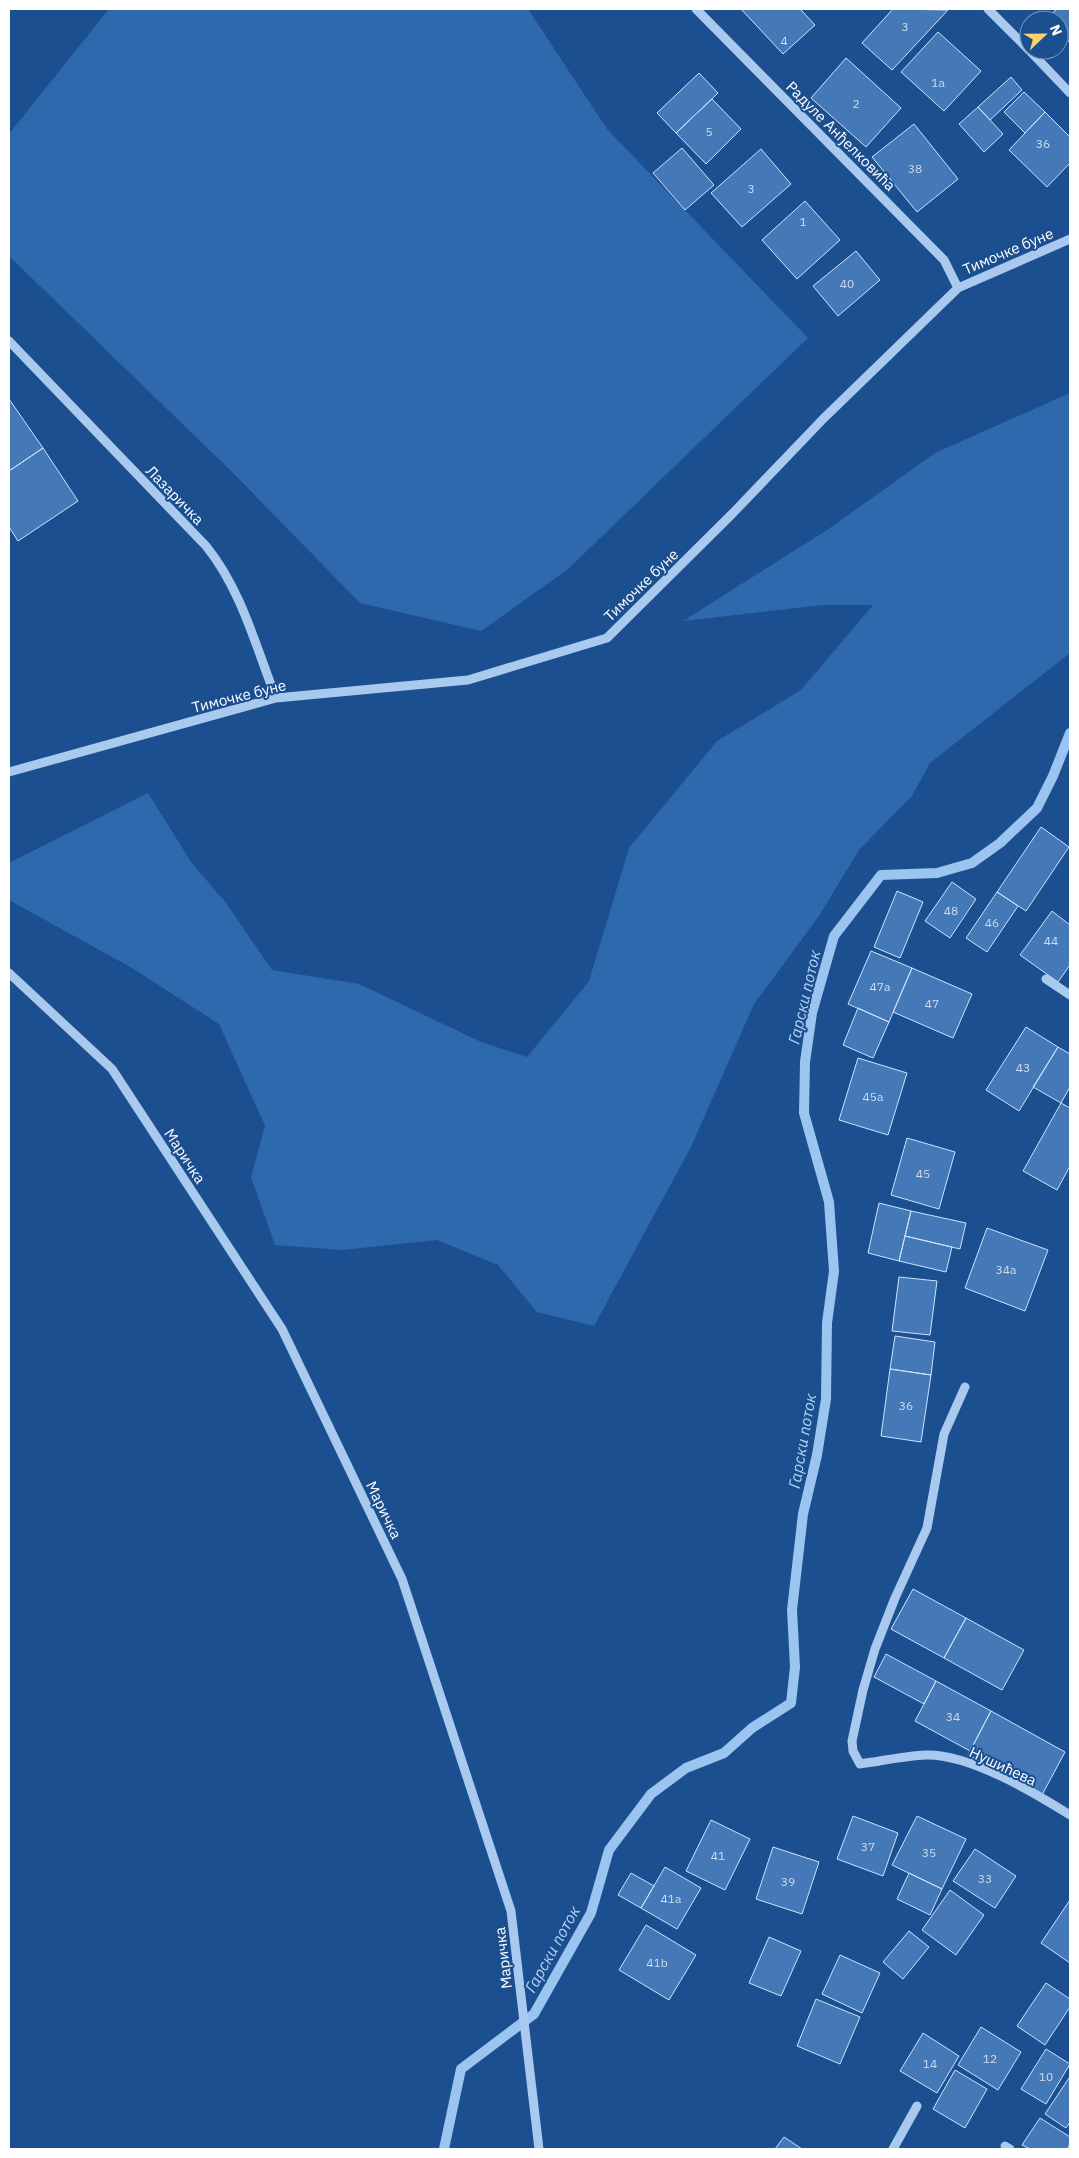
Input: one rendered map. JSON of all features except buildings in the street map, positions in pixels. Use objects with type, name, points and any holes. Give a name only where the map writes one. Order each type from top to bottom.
[{"type":"street","name":"Радуле Анђелковића","points":[[696,9],[944,260],[958,288]]},
{"type":"street","points":[[988,9],[1019,40]]},
{"type":"street","points":[[1039,60],[1070,93]]},
{"type":"street","name":"Тимочке буне","points":[[9,772],[276,698],[468,680],[607,638],[733,513],[823,420],[958,288],[1070,239]]},
{"type":"street","name":"Лазаричка","points":[[9,341],[206,546],[221,565],[236,595],[276,698]]},
{"type":"street","name":"Маричка","points":[[9,974],[112,1069],[282,1329],[402,1579],[511,1911],[539,2149]]},
{"type":"street","points":[[1046,979],[1070,995]]},
{"type":"street","name":"Нушићева","points":[[965,1387],[944,1434],[927,1528],[895,1598],[875,1649],[863,1690],[852,1741],[853,1751],[860,1764],[926,1755],[952,1758],[991,1772],[1070,1815]]},
{"type":"street","points":[[893,2149],[917,2106]]},
{"type":"shaded area","points":[[109,9],[528,9],[607,129],[808,338],[567,570],[481,631],[360,603],[229,469],[9,256],[9,134]]},
{"type":"shaded area","points":[[1070,393],[1070,653],[930,763],[912,796],[859,850],[819,916],[754,1004],[691,1147],[594,1326],[537,1312],[498,1265],[437,1240],[342,1250],[275,1245],[251,1177],[265,1126],[219,1024],[132,968],[9,900],[9,863],[148,793],[191,862],[226,903],[272,970],[359,984],[481,1042],[527,1057],[589,981],[629,848],[717,741],[801,690],[873,605],[822,605],[683,621],[827,530],[935,453]]},
{"type":"waterway","name":"Гарски поток","points":[[444,2149],[461,2069],[534,2014],[591,1913],[609,1850],[651,1794],[686,1768],[724,1753],[752,1728],[791,1703],[795,1667],[792,1610],[803,1514],[817,1455],[826,1399],[827,1323],[834,1271],[829,1202],[804,1113],[805,1062],[812,1013],[834,936],[881,875],[937,873],[972,863],[1000,843],[1037,808],[1053,776],[1070,733]]}]
